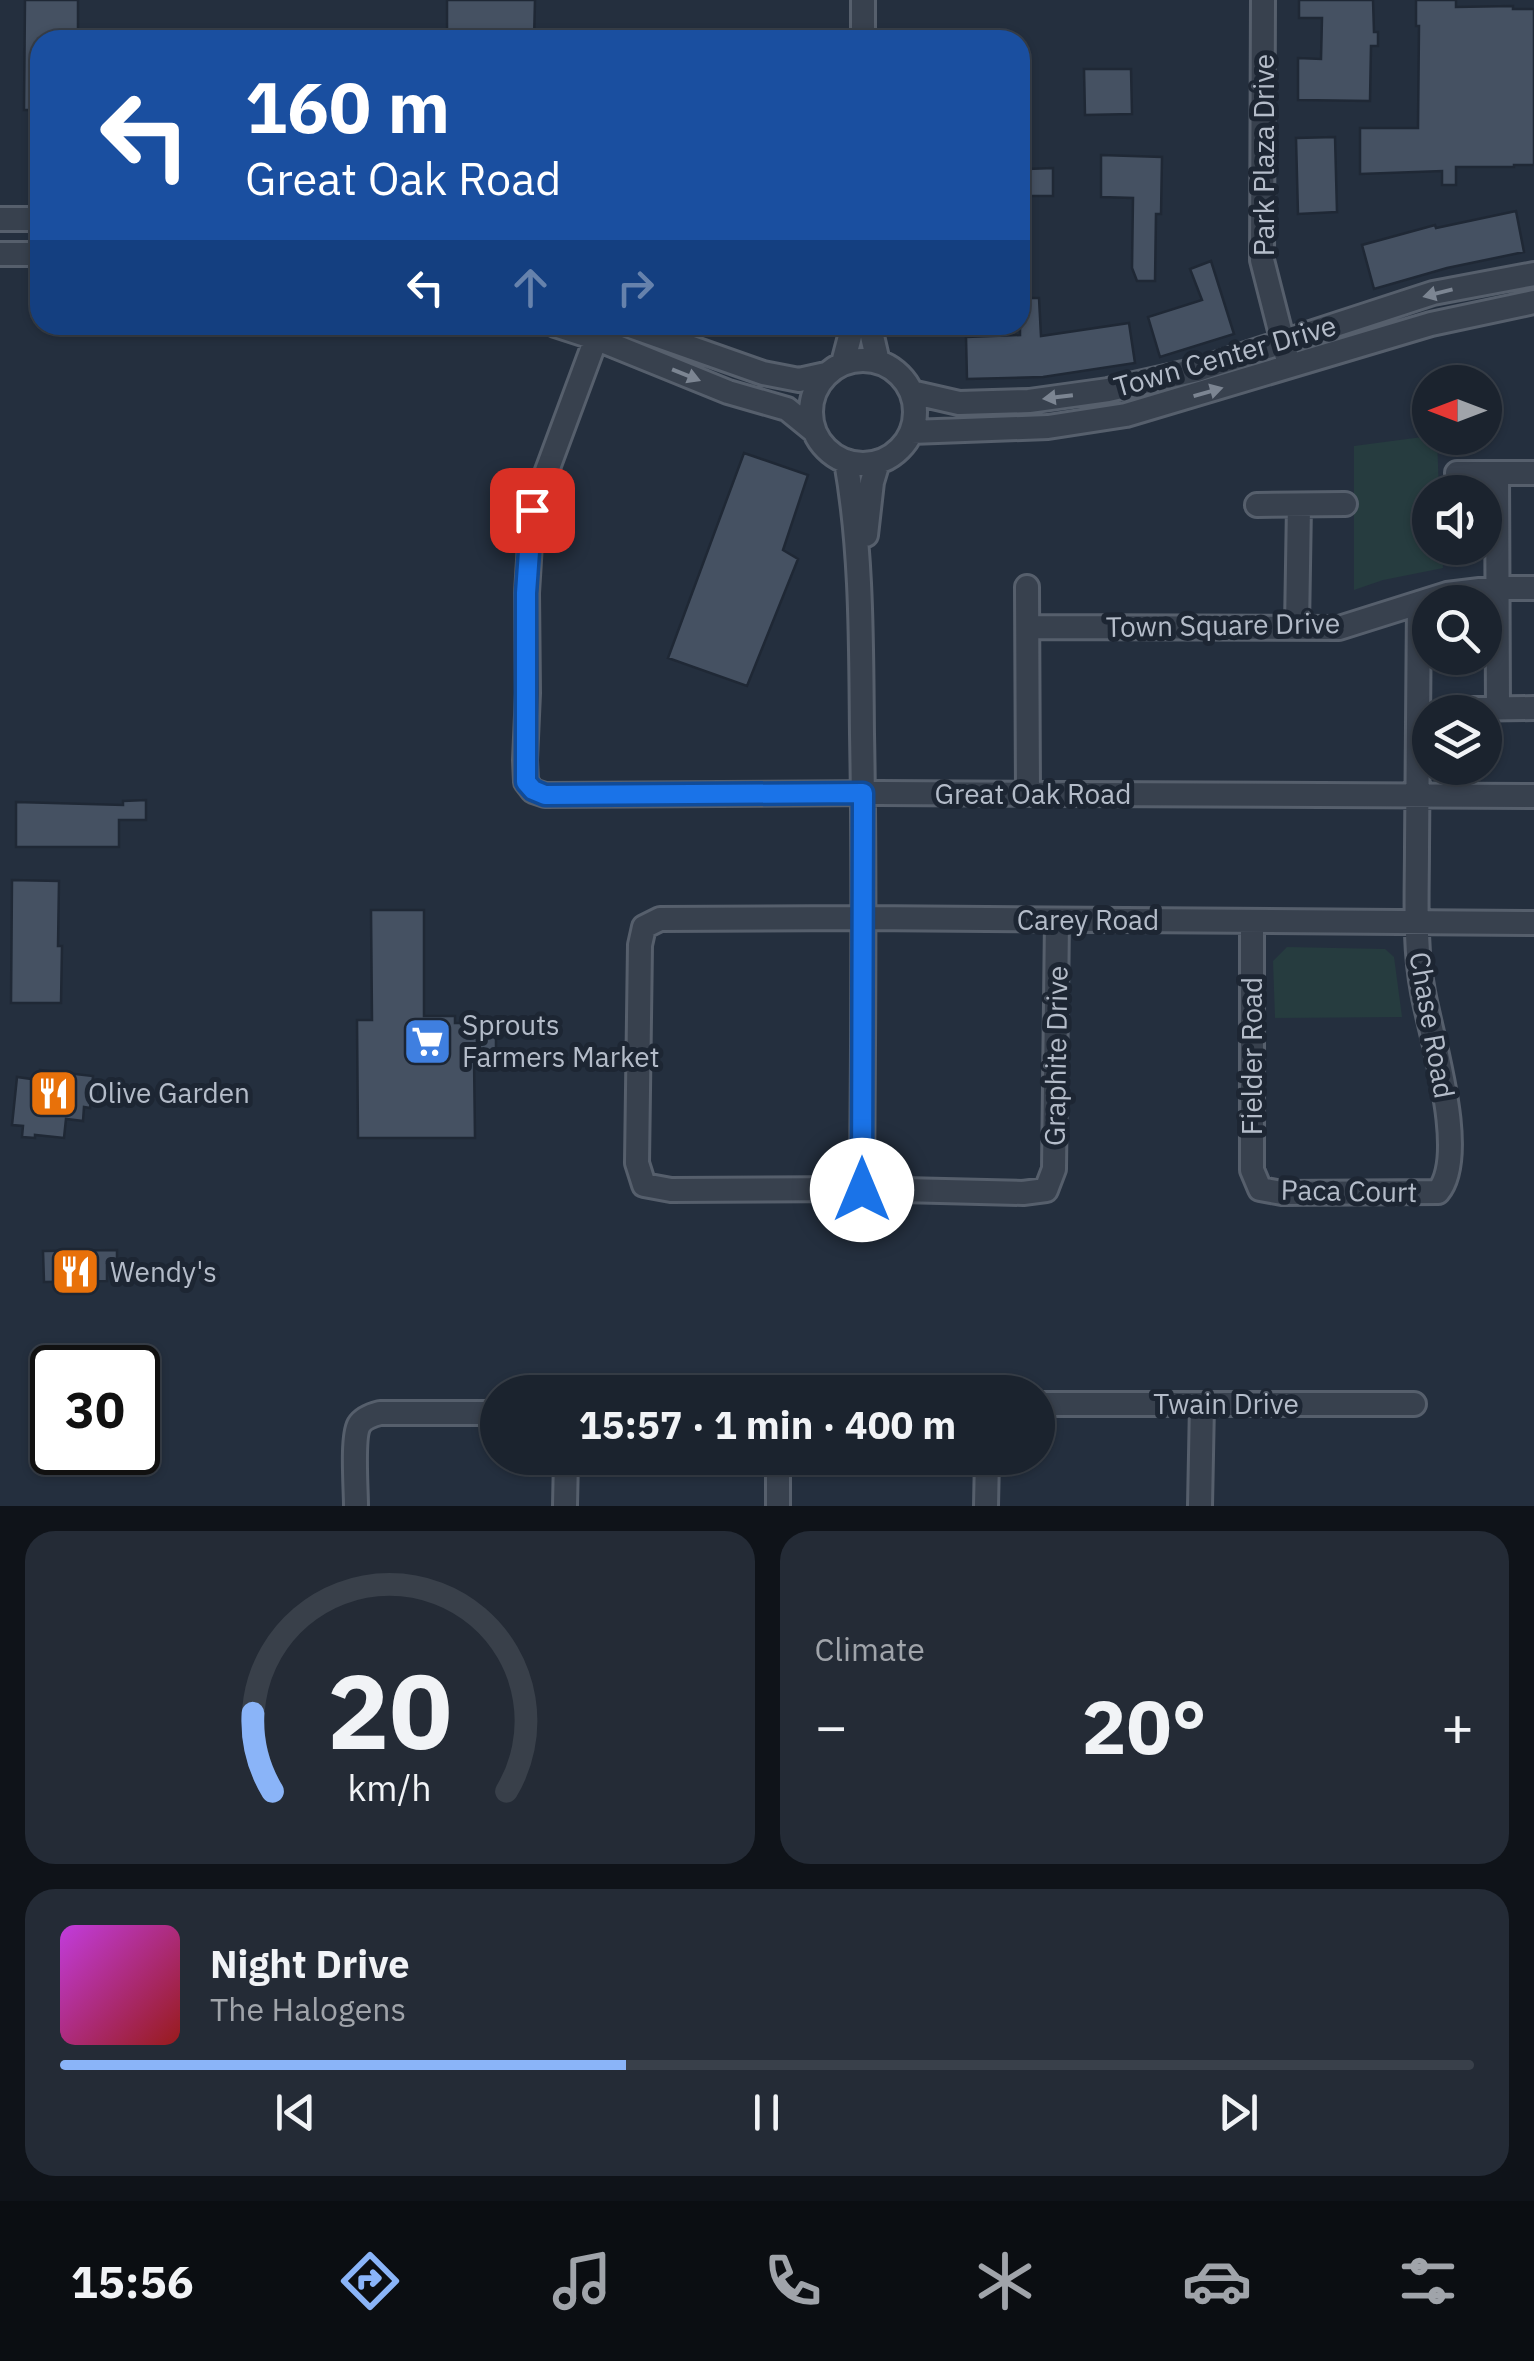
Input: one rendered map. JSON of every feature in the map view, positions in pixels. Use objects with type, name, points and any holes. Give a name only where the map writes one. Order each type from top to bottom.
[{"type":"street","points":[[862,30],[863,0]]},
{"type":"street","name":"Park Plaza Drive","points":[[1263,0],[1262,260],[1290,368]]},
{"type":"street","points":[[0,219],[30,219]]},
{"type":"street","points":[[0,254],[30,254]]},
{"type":"street","name":"Town Center Drive","points":[[878,362],[898,373],[911,392],[959,403],[1029,401],[1196,370],[1433,293],[1534,274]]},
{"type":"street","name":"Town Center Drive","points":[[911,432],[1048,427],[1126,415],[1431,324],[1534,302]]},
{"type":"street","name":"Great Oak Road","points":[[597,335],[532,510],[526,593],[525,760],[526,782],[533,790],[545,795],[1534,796]]},
{"type":"street","points":[[604,335],[728,392],[787,409],[830,452],[846,462],[878,462],[898,451],[911,432],[915,416],[911,392]]},
{"type":"street","points":[[656,335],[763,373],[799,380],[856,360],[878,362],[873,335]]},
{"type":"street","points":[[814,432],[811,416],[817,386],[834,369],[849,335]]},
{"type":"street","points":[[846,462],[860,588],[862,1190]]},
{"type":"street","points":[[860,588],[872,482],[878,462]]},
{"type":"street","points":[[1458,473],[1534,473]]},
{"type":"street","points":[[1496,585],[1498,473]]},
{"type":"street","points":[[1257,505],[1345,504]]},
{"type":"street","points":[[1297,628],[1300,505]]},
{"type":"street","points":[[1027,587],[1028,794]]},
{"type":"street","name":"Town Square Drive","points":[[1502,588],[1534,588]]},
{"type":"street","name":"Town Square Drive","points":[[1028,627],[1340,628],[1412,606]]},
{"type":"street","name":"Chase Road","points":[[1419,675],[1417,923],[1422,989],[1442,1070],[1448,1124],[1448,1174],[1438,1192]]},
{"type":"street","points":[[1502,708],[1534,708]]},
{"type":"street","name":"Carey Road","points":[[862,1190],[672,1190],[644,1185],[637,1162],[640,945],[644,927],[660,919],[863,918],[1534,924]]},
{"type":"street","name":"Graphite Drive","points":[[862,1190],[1046,1190],[1054,1169],[1057,920]]},
{"type":"street","name":"Fielder Road","points":[[1252,921],[1252,1170],[1260,1189]]},
{"type":"street","name":"Paca Court","points":[[1260,1189],[1282,1193],[1438,1192]]},
{"type":"street","name":"Twain Drive","points":[[1055,1404],[1414,1404]]},
{"type":"street","points":[[1200,1506],[1202,1404]]},
{"type":"street","points":[[356,1506],[356,1436],[360,1423],[369,1416],[480,1413]]},
{"type":"street","points":[[565,1506],[566,1475]]},
{"type":"street","points":[[778,1475],[778,1506]]},
{"type":"street","points":[[986,1506],[987,1475]]},
{"type":"green space","points":[[1412,438],[1412,455],[1438,455],[1438,475],[1412,475],[1412,565],[1443,568],[1354,590],[1354,446]]},
{"type":"green space","points":[[1287,947],[1385,949],[1394,957],[1402,1017],[1275,1018],[1273,961]]},
{"type":"building","points":[[25,0],[78,0],[78,30],[30,30],[30,110],[24,110]]},
{"type":"building","points":[[447,0],[535,0],[534,30],[447,30]]},
{"type":"building","points":[[1299,0],[1373,0],[1378,46],[1371,46],[1370,101],[1298,100],[1298,58],[1321,59],[1322,18],[1299,18]]},
{"type":"building","points":[[1416,0],[1456,0],[1456,7],[1534,9],[1534,165],[1456,167],[1456,185],[1442,185],[1442,171],[1360,174],[1360,128],[1418,128]]},
{"type":"building","points":[[1084,69],[1131,69],[1132,114],[1085,115]]},
{"type":"building","points":[[1335,137],[1337,212],[1298,214],[1296,138]]},
{"type":"building","points":[[1101,155],[1162,157],[1155,281],[1137,281],[1132,268],[1133,198],[1101,197]]},
{"type":"building","points":[[1053,168],[1053,196],[1030,196],[1030,169]]},
{"type":"building","points":[[1516,211],[1524,252],[1374,289],[1362,245],[1435,225],[1436,228]]},
{"type":"building","points":[[1211,261],[1234,334],[1160,357],[1148,317],[1202,300],[1190,269]]},
{"type":"building","points":[[1030,298],[1039,298],[1041,336],[1129,323],[1135,363],[1043,377],[967,379],[966,337],[1030,335]]},
{"type":"building","points":[[744,453],[808,475],[783,550],[798,559],[747,686],[668,658]]},
{"type":"building","points":[[146,800],[146,820],[119,820],[119,847],[16,847],[16,802],[123,805],[123,801]]},
{"type":"building","points":[[12,880],[59,881],[61,1003],[11,1003]]},
{"type":"building","name":"Sprouts Farmers Market","points":[[371,910],[424,910],[424,1016],[455,1016],[455,1023],[496,1023],[496,1058],[474,1058],[475,1138],[358,1138],[357,1020],[372,1020]]},
{"type":"building","name":"Olive Garden","points":[[40,1070],[93,1076],[90,1108],[84,1107],[83,1121],[66,1119],[64,1138],[22,1137],[23,1126],[12,1125],[17,1077],[39,1080]]},
{"type":"building","name":"Wendy's","points":[[117,1250],[117,1263],[107,1264],[107,1281],[44,1282],[43,1251]]},
{"type":"place","name":"Sprouts Farmers Market","points":[[427,1041]]},
{"type":"place","name":"Olive Garden","points":[[53,1093]]},
{"type":"place","name":"Wendy's","points":[[75,1272]]},
{"type":"route","points":[[532,510],[526,593],[525,760],[526,782],[533,790],[545,795],[863,793],[862,1190]]}]
